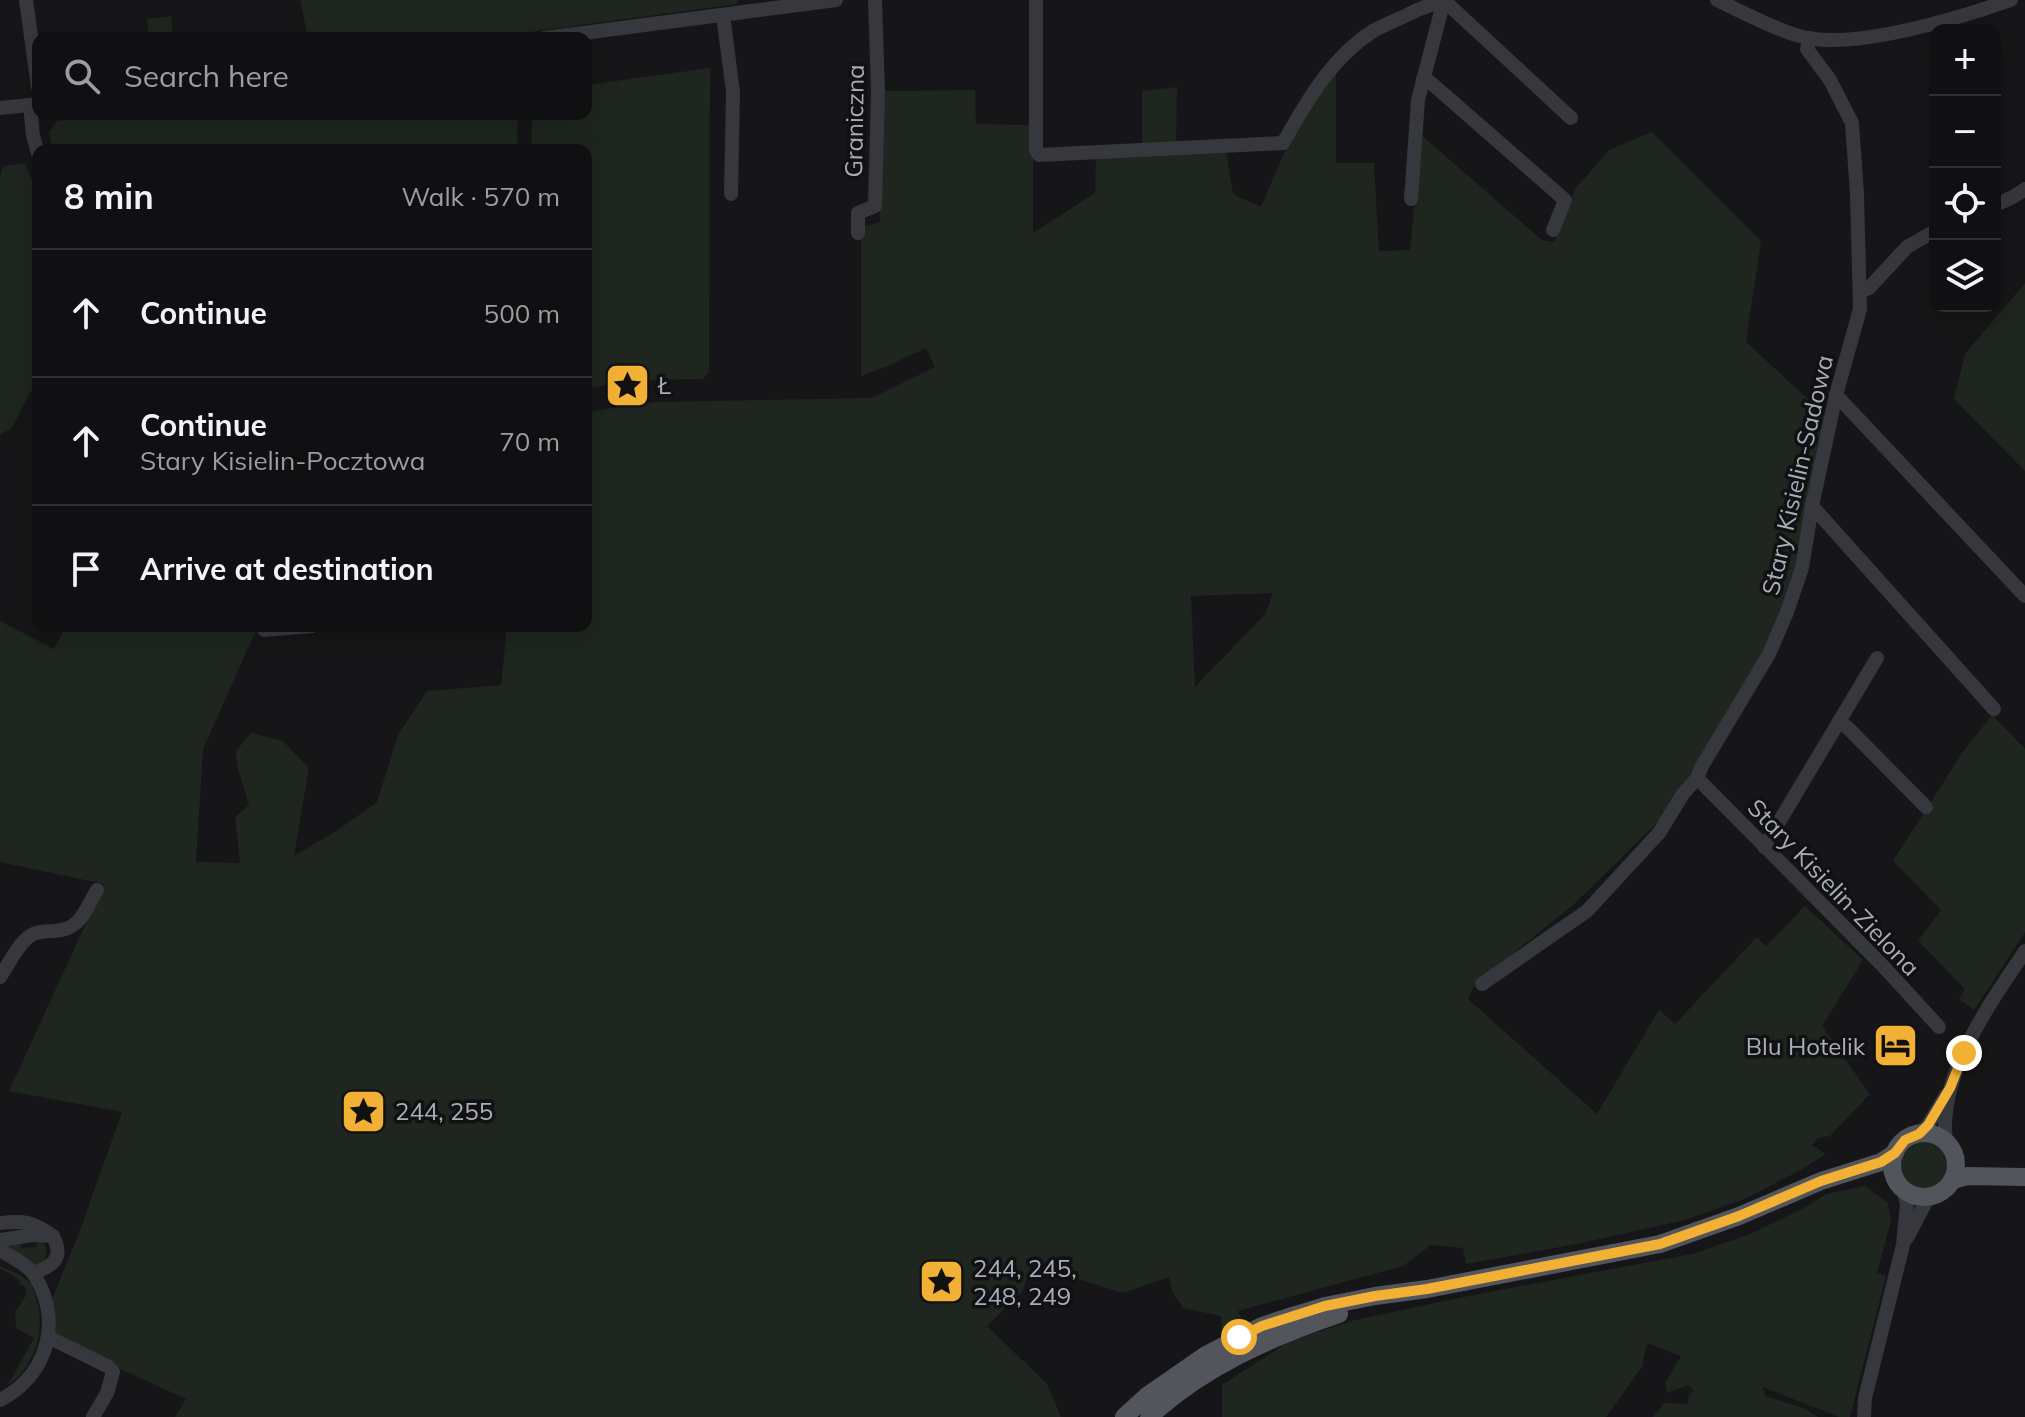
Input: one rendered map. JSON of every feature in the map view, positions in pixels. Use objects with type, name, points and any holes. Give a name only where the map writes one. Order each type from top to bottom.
[{"type":"main road","points":[[1124,1417],[1147,1396],[1206,1355],[1262,1326],[1325,1306],[1660,1244],[1821,1181],[1881,1162],[1895,1153],[1905,1140],[1919,1134],[1938,1136],[1951,1149],[2021,1177]]},
{"type":"main road","points":[[1848,1173],[1899,1183],[1916,1196],[1929,1196],[1941,1192],[1952,1180],[1956,1171],[1951,1149]]},
{"type":"main road","points":[[1895,1153],[1892,1167],[1899,1183]]},
{"type":"main road","points":[[1952,1180],[1968,1176],[2021,1177]]},
{"type":"main road","points":[[1149,1417],[1203,1377],[1253,1347],[1326,1318],[1427,1289]]},
{"type":"street","points":[[26,0],[32,44]]},
{"type":"street","points":[[591,32],[795,2],[836,0]]},
{"type":"street","name":"Graniczna","points":[[858,233],[858,213],[875,206],[878,91],[875,0]]},
{"type":"street","points":[[1036,0],[1036,150],[1039,155],[1283,143],[1323,78],[1357,42],[1376,29],[1434,3],[1443,2],[1571,118]]},
{"type":"street","points":[[1717,0],[1810,38],[1842,39],[1891,33],[2011,0]]},
{"type":"street","points":[[1411,199],[1417,107],[1443,2]]},
{"type":"street","points":[[723,15],[733,92],[731,194]]},
{"type":"street","name":"Stary Kisielin-Sadowa","points":[[1482,984],[1587,911],[1659,833],[1683,794],[1697,778],[1769,654],[1802,568],[1836,395],[1860,309],[1852,123],[1830,80],[1807,49],[1810,38]]},
{"type":"street","points":[[1423,79],[1565,200],[1553,230]]},
{"type":"street","points":[[0,108],[32,104]]},
{"type":"street","points":[[34,120],[35,144]]},
{"type":"street","points":[[2001,202],[2025,189]]},
{"type":"street","points":[[1860,291],[1869,288],[1911,244],[1929,234]]},
{"type":"street","points":[[1836,395],[2025,596]]},
{"type":"street","points":[[1812,506],[1994,709]]},
{"type":"street","points":[[1764,847],[1877,658]]},
{"type":"street","points":[[1839,723],[1847,727],[1926,807]]},
{"type":"street","name":"Stary Kisielin-Zielona","points":[[1697,778],[1939,1027]]},
{"type":"street","points":[[0,977],[31,935],[73,927],[97,890]]},
{"type":"street","points":[[1919,1134],[1928,1125],[1950,1088],[1970,1040],[2025,951]]},
{"type":"street","points":[[1950,1088],[1945,1124],[1951,1149]]},
{"type":"street","points":[[1864,1417],[1865,1398],[1903,1245],[1907,1204],[1899,1183]]},
{"type":"street","points":[[1903,1245],[1929,1196]]},
{"type":"street","points":[[0,1223],[23,1221],[39,1226],[53,1236],[58,1252],[55,1262],[33,1273]]},
{"type":"street","points":[[0,1231],[39,1226]]},
{"type":"street","points":[[0,1240],[33,1235],[53,1236]]},
{"type":"street","points":[[0,1250],[33,1273],[47,1306],[48,1337],[38,1366],[28,1380],[16,1392],[0,1400]]},
{"type":"street","points":[[48,1337],[109,1367],[113,1372],[107,1393],[93,1417]]},
{"type":"shaded area","points":[[300,0],[738,0],[737,4],[530,32],[307,32]]},
{"type":"shaded area","points":[[171,16],[173,32],[148,32],[147,19]]},
{"type":"shaded area","points":[[710,68],[709,372],[702,379],[652,380],[592,387],[592,144],[531,144],[532,120],[592,120],[592,84]]},
{"type":"shaded area","points":[[1336,69],[1336,163],[1374,163],[1379,251],[1410,250],[1421,135],[1542,240],[1554,242],[1576,188],[1609,150],[1652,132],[1761,241],[1746,342],[1822,412],[1832,417],[1792,605],[1695,776],[1654,826],[1573,905],[1475,984],[1468,999],[1597,1114],[1659,1010],[1675,1024],[1757,937],[1766,946],[1805,906],[1863,960],[1822,1026],[1871,1096],[1830,1136],[1818,1138],[1812,1145],[1826,1154],[1744,1199],[1685,1220],[1466,1264],[1463,1248],[1431,1245],[1403,1266],[1238,1311],[1243,1323],[1222,1334],[1221,1316],[1183,1308],[1172,1291],[1169,1277],[1123,1293],[1032,1265],[1022,1292],[987,1326],[1047,1384],[1061,1417],[175,1417],[186,1399],[55,1339],[52,1299],[122,1112],[9,1091],[104,884],[0,862],[0,621],[54,649],[63,632],[255,632],[203,749],[196,862],[240,863],[235,817],[249,805],[237,766],[236,751],[251,733],[283,741],[309,768],[294,856],[377,802],[398,735],[427,691],[501,685],[506,632],[592,632],[592,411],[655,402],[872,398],[935,367],[926,348],[861,376],[861,227],[880,222],[880,91],[975,90],[976,124],[1033,125],[1033,233],[1095,193],[1096,155],[1142,152],[1142,91],[1177,87],[1176,152],[1226,149],[1233,194],[1261,207],[1288,144]],"holes":[[[1273,593],[1266,613],[1195,687],[1191,596]]]},
{"type":"shaded area","points":[[518,120],[517,144],[52,144],[49,132],[57,121]]},
{"type":"shaded area","points":[[25,163],[32,181],[32,389],[11,429],[0,434],[0,176],[4,166]]},
{"type":"shaded area","points":[[2025,283],[2025,471],[1954,399],[1965,354]]},
{"type":"shaded area","points":[[1992,715],[2025,749],[2025,932],[1974,1010],[1959,999],[1965,989],[1918,941],[1941,910],[1893,861],[1963,752]]},
{"type":"shaded area","points":[[1924,1139],[1942,1146],[1949,1164],[1942,1182],[1924,1189],[1906,1182],[1899,1164],[1906,1146]]},
{"type":"shaded area","points":[[1865,1186],[1888,1203],[1891,1221],[1877,1273],[1886,1276],[1850,1417],[1839,1417],[1763,1387],[1765,1396],[1806,1409],[1818,1417],[1653,1417],[1664,1403],[1687,1404],[1694,1390],[1688,1385],[1667,1393],[1665,1383],[1681,1356],[1647,1343],[1642,1367],[1606,1417],[1222,1417],[1222,1385],[1290,1341],[1355,1320],[1692,1254],[1750,1234],[1826,1194]]},
{"type":"shaded area","points":[[37,1240],[44,1243],[47,1250],[42,1263],[33,1265],[8,1250],[6,1244],[21,1241],[21,1248],[37,1247]]},
{"type":"shaded area","points":[[0,1266],[29,1283],[36,1296],[40,1323],[39,1336],[30,1360],[23,1371],[4,1387],[34,1338],[16,1328],[15,1312],[27,1294],[26,1288]]},
{"type":"place","name":"Ł","points":[[627,385]]},
{"type":"place","name":"Blu Hotelik","points":[[1896,1046]]},
{"type":"place","name":"244, 255","points":[[364,1111]]},
{"type":"place","name":"244, 245, 248, 249","points":[[942,1282]]},
{"type":"route","points":[[1239,1337],[1262,1326],[1325,1306],[1660,1244],[1704,1230],[1821,1181],[1881,1162],[1895,1153],[1905,1140],[1919,1134],[1928,1125],[1950,1088],[1964,1053]]}]
